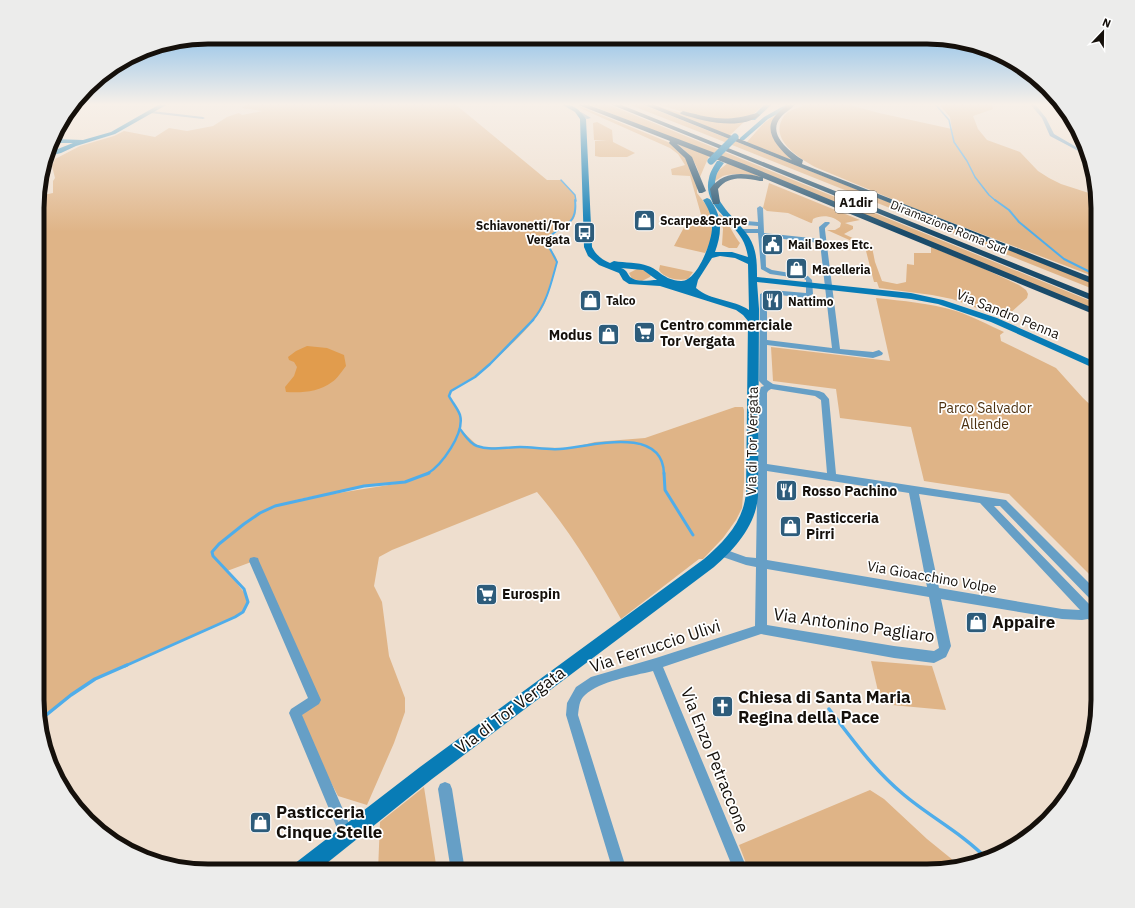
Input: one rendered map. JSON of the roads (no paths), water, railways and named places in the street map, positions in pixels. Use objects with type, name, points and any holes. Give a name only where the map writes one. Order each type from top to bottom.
[{"type":"highway","points":[[677,146],[690,159],[702,191]]},
{"type":"highway","points":[[693,146],[1091,310]]},
{"type":"highway","name":"Diramazione Roma Sud","points":[[718,146],[1091,297]]},
{"type":"highway","name":"Diramazione Roma Sud","points":[[728,146],[1091,292]]},
{"type":"highway","points":[[751,146],[1091,280]]},
{"type":"highway","points":[[782,146],[794,158],[827,177]]},
{"type":"highway","points":[[716,202],[714,191],[717,184],[723,180],[736,176],[760,179],[821,199]]},
{"type":"main road","points":[[54,153],[62,151],[68,146]]},
{"type":"main road","points":[[583,146],[589,249],[599,262],[622,271],[628,279],[634,282],[661,283],[732,305],[746,311],[753,320]]},
{"type":"main road","points":[[590,146],[595,249],[600,257],[621,266],[647,269],[661,279],[673,283],[684,284],[694,280]]},
{"type":"main road","name":"Via di Tor Vergata","points":[[702,191],[702,184],[708,167],[729,146]]},
{"type":"main road","name":"Via di Tor Vergata","points":[[310,864],[526,698],[709,563],[721,552],[738,532],[746,519],[750,508],[753,489],[763,381],[753,320],[755,302],[753,296],[753,263],[751,250],[747,242],[734,222],[716,202],[710,186],[714,171],[732,146]]},
{"type":"main road","points":[[700,295],[692,289],[694,280],[710,256],[716,242],[717,227],[716,216],[702,191]]},
{"type":"main road","points":[[716,242],[723,249],[734,251],[741,249],[747,242]]},
{"type":"main road","points":[[710,256],[716,254],[727,254],[744,258],[753,263]]},
{"type":"main road","name":"Via Sandro Penna","points":[[753,279],[916,297],[958,307],[994,320],[1091,364]]},
{"type":"main road","points":[[732,305],[744,304],[753,296]]},
{"type":"street","points":[[1071,146],[1081,152]]},
{"type":"street","points":[[1076,149],[1080,149]]},
{"type":"street","points":[[760,208],[761,233]]},
{"type":"street","points":[[734,222],[760,224]]},
{"type":"street","points":[[827,223],[822,228],[836,350]]},
{"type":"street","points":[[740,231],[823,241]]},
{"type":"street","name":"Via Sandro Penna","points":[[761,233],[762,266],[766,271],[804,276],[809,279],[810,285]]},
{"type":"street","points":[[624,275],[628,269],[634,267]]},
{"type":"street","name":"Via di Tor Vergata","points":[[761,629],[764,389],[763,296],[767,292],[806,296],[811,293],[810,285]]},
{"type":"street","points":[[763,342],[874,355],[879,353]]},
{"type":"street","points":[[763,381],[816,393],[825,399],[832,478]]},
{"type":"street","points":[[763,467],[1003,503],[1091,593]]},
{"type":"street","name":"Via Antonino Pagliaro","points":[[761,629],[894,652],[934,657],[943,653],[945,646],[913,490]]},
{"type":"street","points":[[983,500],[1091,611]]},
{"type":"street","points":[[721,552],[746,561],[761,564]]},
{"type":"street","points":[[254,561],[315,700],[295,713],[347,834]]},
{"type":"street","name":"Via Gioacchino Volpe","points":[[761,564],[1062,614],[1091,615]]},
{"type":"street","name":"Via Ferruccio Ulivi","points":[[618,864],[572,715],[573,703],[580,691],[595,681],[656,664],[761,629]]},
{"type":"street","name":"Via Enzo Petraccone","points":[[656,664],[738,864]]},
{"type":"street","points":[[445,789],[457,864]]},
{"type":"waterway","points":[[957,146],[967,161],[975,177],[989,195],[996,201]]},
{"type":"waterway","points":[[561,180],[575,195],[576,201]]},
{"type":"waterway","points":[[532,321],[545,300],[557,262],[548,245],[547,239],[568,224],[571,220],[574,215],[575,200]]},
{"type":"waterway","points":[[995,200],[1009,210],[1019,222],[1064,259],[1091,272]]},
{"type":"waterway","points":[[428,473],[439,464],[451,448],[459,431],[461,422],[460,415],[449,396],[451,391],[475,377],[490,364],[533,320]]},
{"type":"waterway","points":[[460,429],[472,443],[477,446],[487,448],[520,447],[560,449],[605,443],[622,442],[638,444],[651,449],[660,458],[664,474]]},
{"type":"waterway","points":[[125,666],[235,617],[243,612],[248,602],[244,589],[213,556],[212,552],[219,544],[260,513],[275,506],[364,486],[405,482],[428,473]]},
{"type":"waterway","points":[[664,473],[665,490],[693,535]]},
{"type":"waterway","points":[[45,716],[71,695],[95,679],[127,665]]},
{"type":"waterway","points":[[829,709],[864,754],[892,785],[913,802],[957,833],[982,854]]},
{"type":"place","name":"Scarpe&Scarpe","points":[[645,220]]},
{"type":"place","name":"Schiavonetti/Tor Vergata","points":[[585,232]]},
{"type":"place","name":"Mail Boxes Etc.","points":[[772,244]]},
{"type":"place","name":"Macelleria","points":[[797,269]]},
{"type":"place","name":"Talco","points":[[591,300]]},
{"type":"place","name":"Nattimo","points":[[773,301]]},
{"type":"place","name":"Centro commerciale Tor Vergata","points":[[645,333]]},
{"type":"place","name":"Modus","points":[[608,335]]},
{"type":"place","name":"Rosso Pachino","points":[[786,491]]},
{"type":"place","name":"Pasticceria Pirri","points":[[790,526]]},
{"type":"place","name":"Eurospin","points":[[487,594]]},
{"type":"place","name":"Appaire","points":[[977,622]]},
{"type":"place","name":"Chiesa di Santa Maria Regina della Pace","points":[[722,707]]},
{"type":"place","name":"Pasticceria Cinque Stelle","points":[[261,822]]},
{"type":"park label","name":"Parco Salvador Allende","points":[[985,416]]}]
